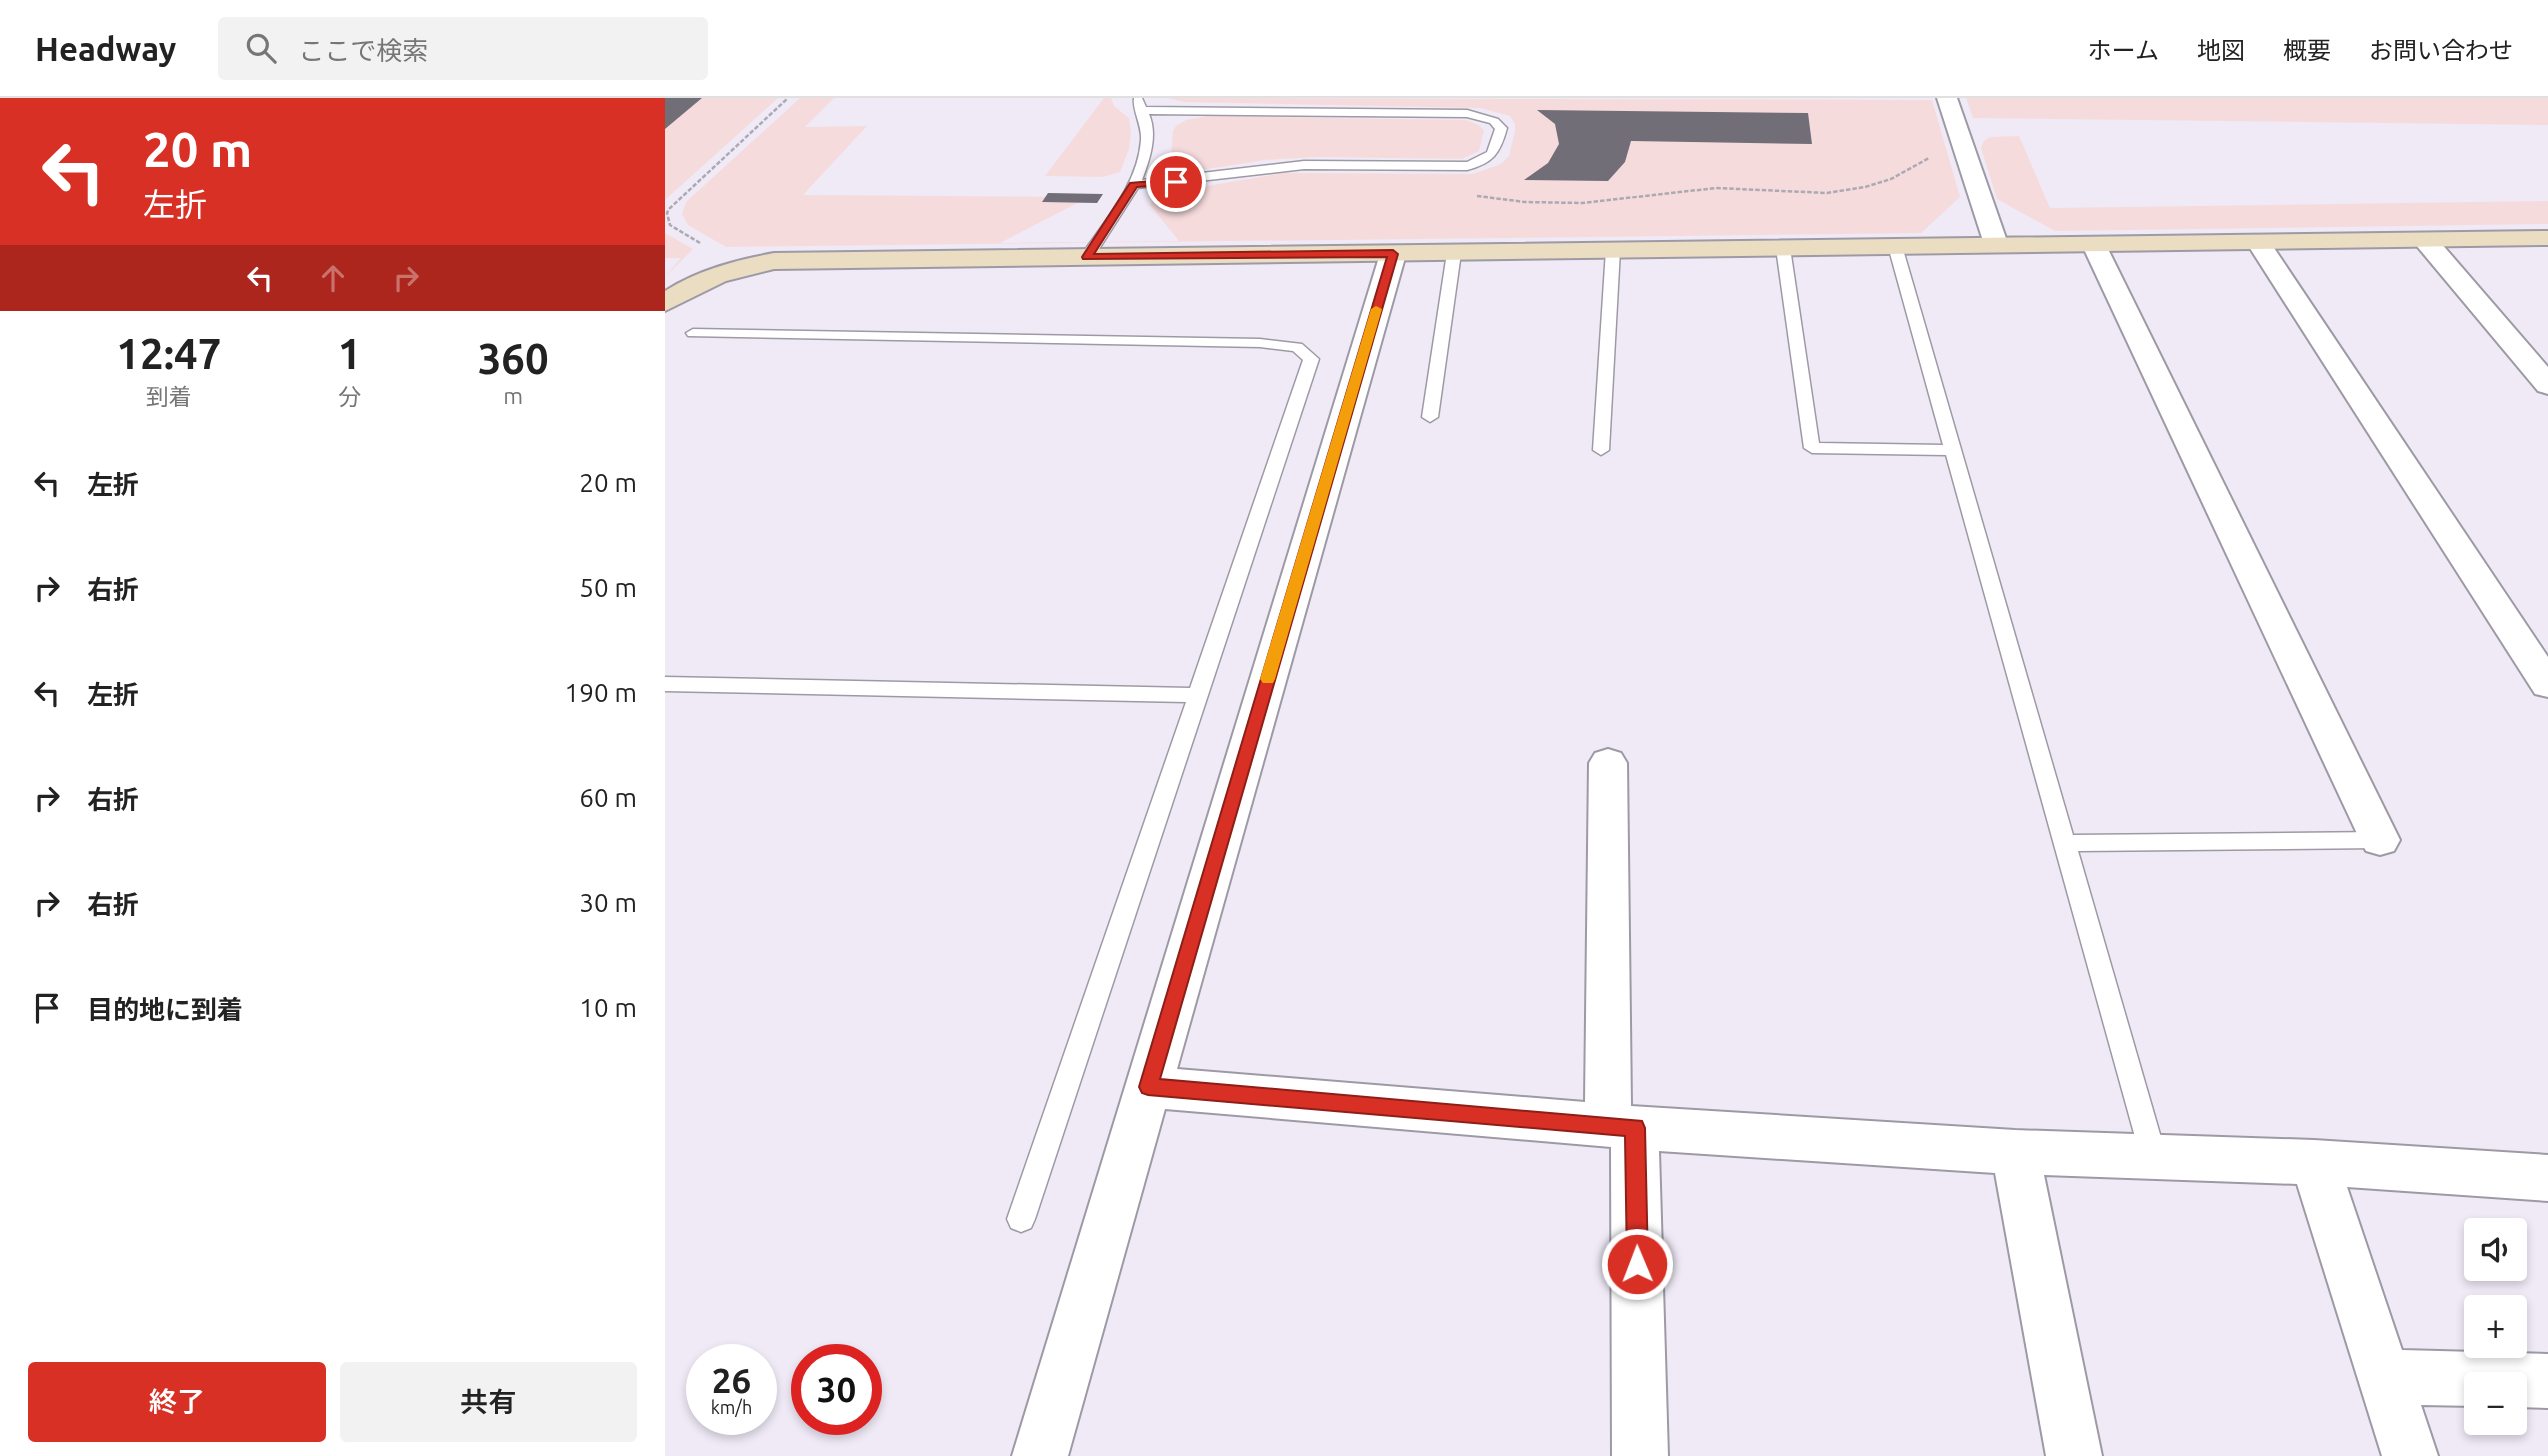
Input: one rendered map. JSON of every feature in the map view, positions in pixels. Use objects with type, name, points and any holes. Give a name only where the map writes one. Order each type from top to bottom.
[{"type":"street","points":[[1947,98],[1996,244]]},
{"type":"street","points":[[665,303],[688,287],[722,273],[744,265],[774,261],[2548,238]]},
{"type":"street","points":[[2425,240],[2548,385]]},
{"type":"street","points":[[2257,242],[2548,685]]},
{"type":"street","points":[[2094,245],[2380,840]]},
{"type":"street","points":[[1040,1456],[1393,254]]},
{"type":"street","points":[[1608,763],[1622,1126],[1640,1456]]},
{"type":"street","points":[[1148,1087],[1622,1126],[2015,1152],[2153,1154],[2548,1178]]},
{"type":"street","points":[[2015,1152],[2074,1456]]},
{"type":"street","points":[[2314,1162],[2410,1456]]},
{"type":"street","points":[[2383,1377],[2548,1381]]},
{"type":"lane","points":[[1087,257],[1139,175],[1146,146],[1147,124],[1140,104],[1467,114],[1494,121],[1501,128],[1491,157],[1482,163],[1467,166],[1304,165],[1133,185]]},
{"type":"lane","points":[[1895,246],[2153,1154]]},
{"type":"lane","points":[[1783,248],[1812,447],[1953,450]]},
{"type":"lane","points":[[1601,450],[1613,250]]},
{"type":"lane","points":[[1430,417],[1454,253]]},
{"type":"lane","points":[[693,333],[1260,343],[1297,346],[1311,359],[1021,1219]]},
{"type":"lane","points":[[665,684],[1199,695]]},
{"type":"lane","points":[[2065,843],[2380,840]]},
{"type":"path","points":[[706,247],[670,225],[667,213],[788,98]]},
{"type":"path","points":[[1473,195],[1525,202],[1582,203],[1716,188],[1826,193],[1865,187],[1891,179],[1930,158],[1964,153]]},
{"type":"shaded area","points":[[665,98],[778,98],[665,200]]},
{"type":"shaded area","points":[[800,98],[834,98],[805,127],[867,126],[803,195],[1089,197],[1000,243],[1179,241],[1149,204],[1166,193],[1283,173],[1473,174],[1501,164],[1509,156],[1515,131],[1515,124],[1510,116],[1480,108],[1184,102],[1168,98],[1932,100],[1960,197],[1921,233],[726,247],[688,225],[682,214],[686,202]]},
{"type":"shaded area","points":[[1104,98],[1111,98],[1114,106],[1129,118],[1129,149],[1120,172],[1103,177],[1045,176]]},
{"type":"shaded area","points":[[1966,98],[2548,98],[2548,125],[1973,118]]},
{"type":"shaded area","points":[[1208,116],[1465,120],[1484,130],[1479,151],[1462,159],[1316,157],[1265,160],[1195,171],[1180,171],[1170,167],[1173,131],[1176,126],[1186,120]]},
{"type":"shaded area","points":[[2019,136],[2050,208],[2548,201],[2548,224],[2055,231],[1997,199],[1981,148],[1984,141],[1990,137]]},
{"type":"shaded area","points":[[665,233],[693,249],[665,277],[681,258],[665,258]]},
{"type":"building","points":[[665,98],[702,98],[665,129]]},
{"type":"building","points":[[1537,110],[1808,113],[1812,144],[1631,141],[1625,162],[1608,181],[1524,180],[1548,163],[1559,144],[1555,124]]},
{"type":"building","points":[[1048,193],[1103,194],[1097,203],[1042,202]]},
{"type":"slow traffic","points":[[1268,679],[1376,309]]},
{"type":"route","points":[[1176,182],[1133,185],[1087,257],[1393,254],[1148,1087],[1635,1128],[1637,1264]]}]
